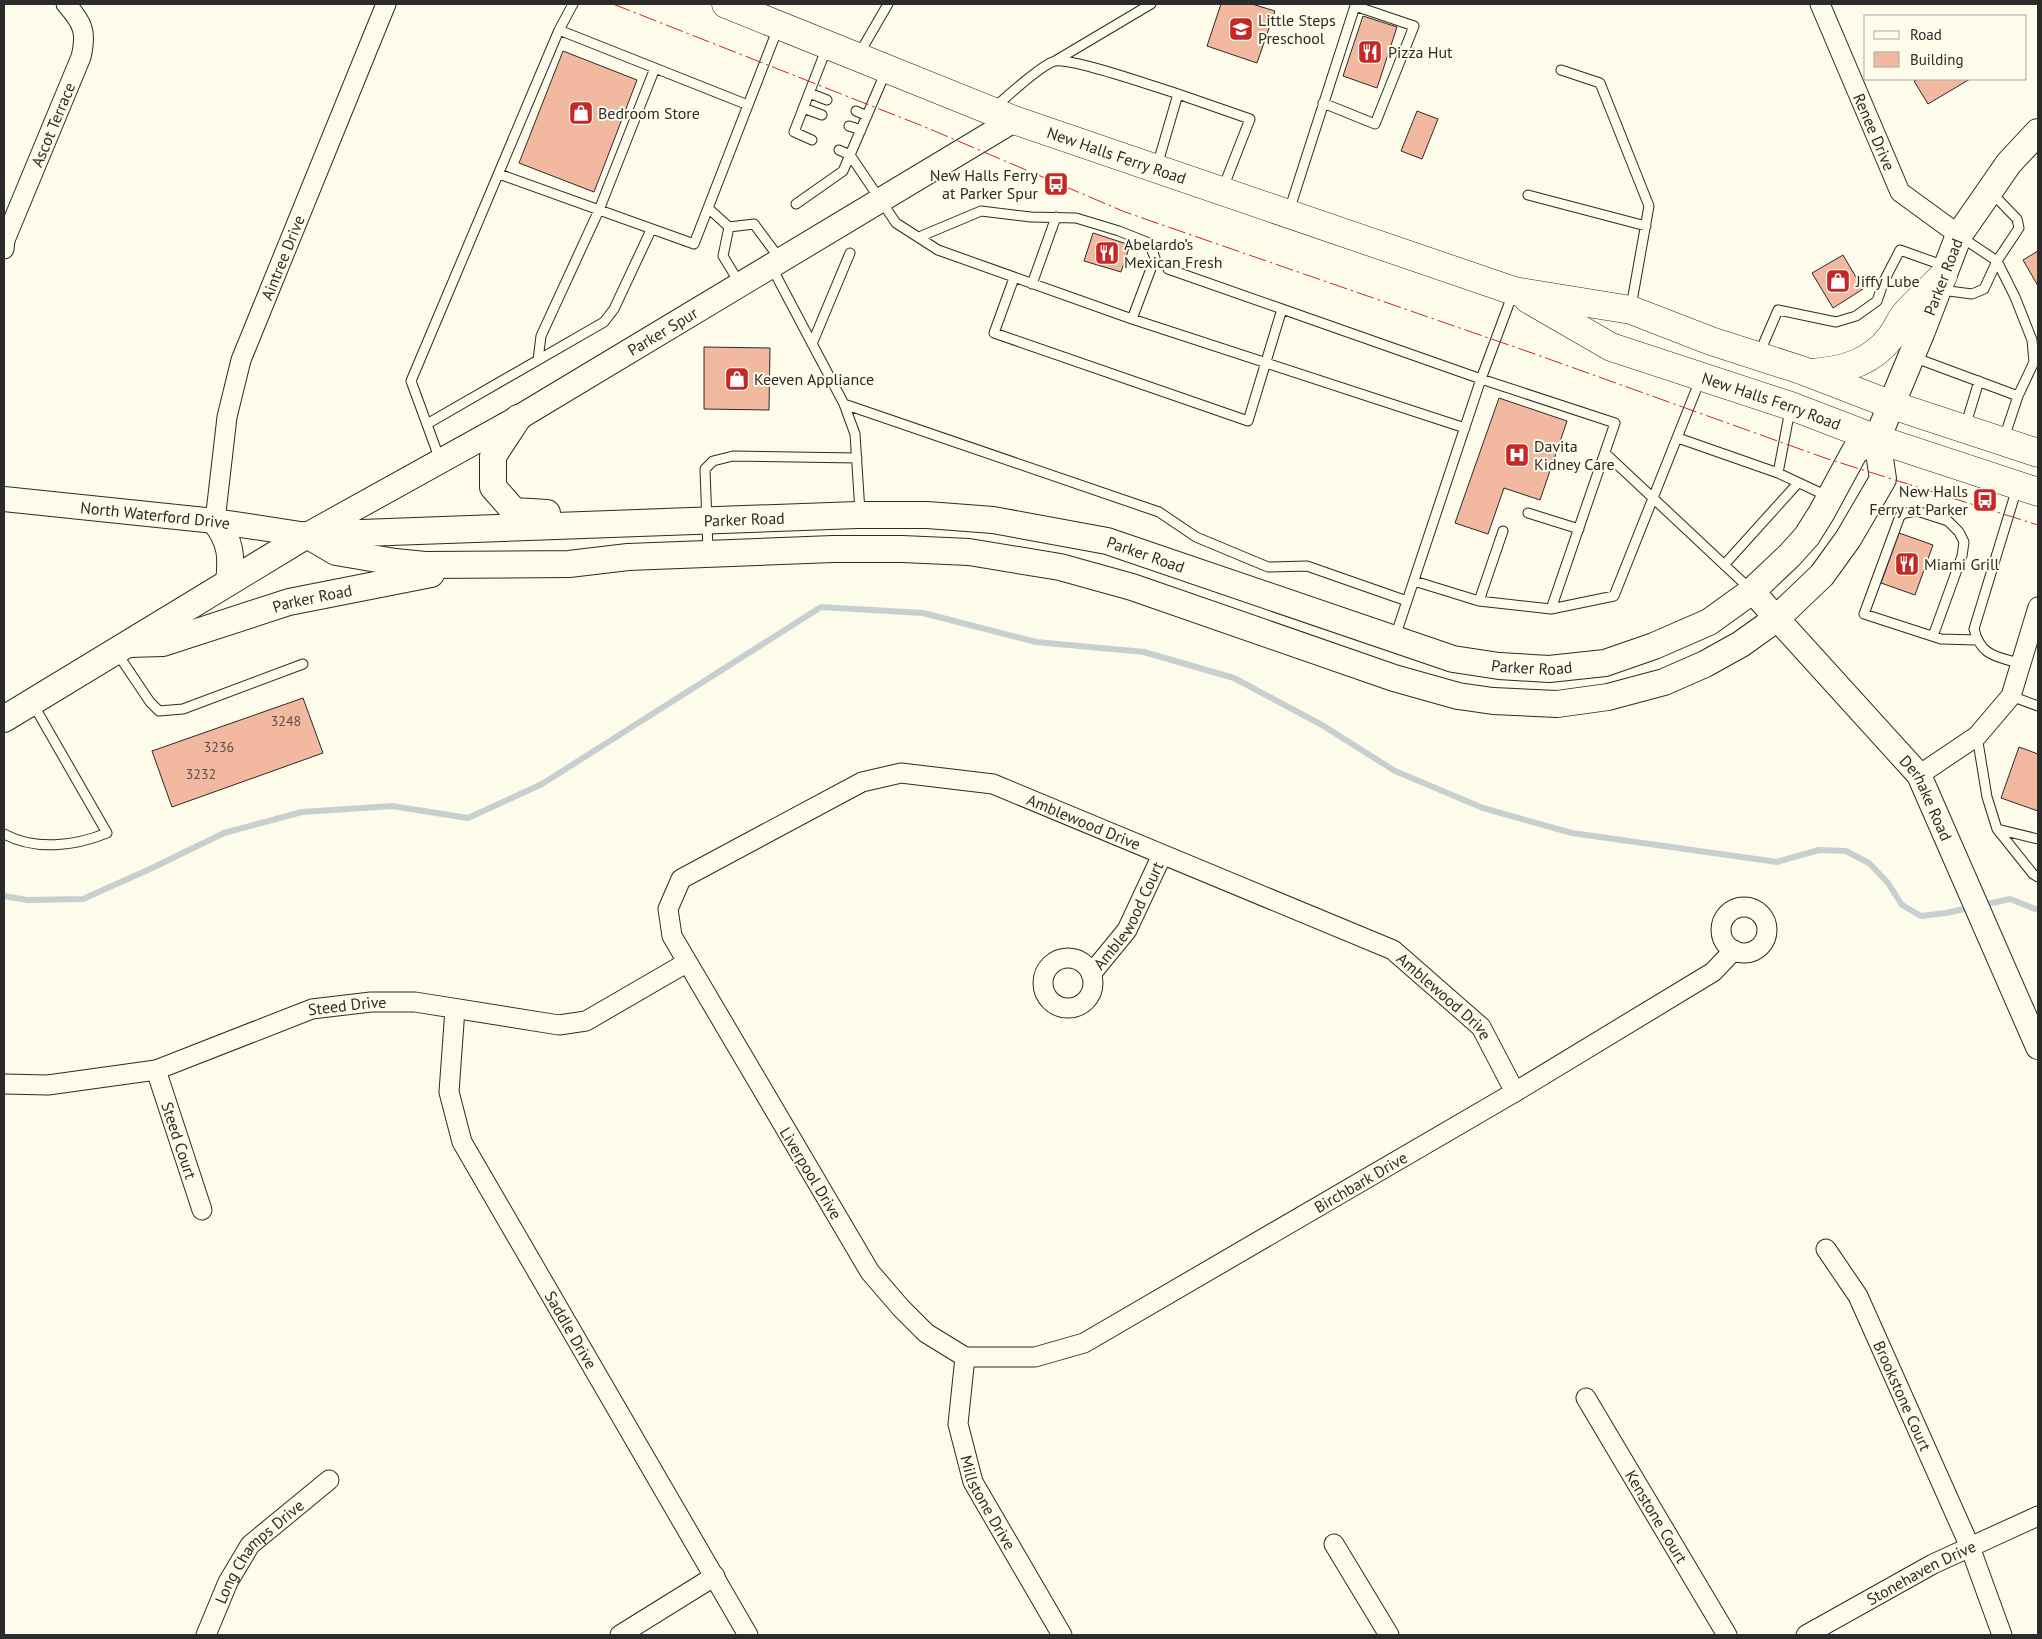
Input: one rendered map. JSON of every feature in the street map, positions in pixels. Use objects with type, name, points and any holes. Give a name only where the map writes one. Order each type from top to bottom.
[{"type":"main road","name":"New Halls Ferry Road","points":[[726,4],[1003,115],[1222,191],[1514,290],[1631,310],[1711,341],[1810,373],[1892,405],[2038,453]]},
{"type":"main road","name":"Parker Road","points":[[307,535],[336,552],[375,559],[425,564],[569,564],[628,557],[902,549],[969,552],[1060,567],[1132,587],[1394,678],[1458,696],[1493,701],[1557,704],[1608,697],[1664,682],[1705,664],[1742,644],[1776,619],[1822,575],[1848,539],[1883,479],[1877,439],[1912,356],[1959,235],[2009,163],[2038,132]]},
{"type":"main road","points":[[1810,373],[1831,372],[1854,365],[1874,353],[1890,338],[1906,313],[1943,278]]},
{"type":"main road","name":"New Halls Ferry Road","points":[[1514,290],[1612,347],[1791,406],[1877,439],[2028,488]]},
{"type":"main road","points":[[518,418],[494,456],[493,487],[514,511],[665,521]]},
{"type":"main road","name":"Parker Road","points":[[4,719],[307,535],[706,519],[860,514],[927,515],[993,520],[1107,542],[1453,659],[1499,666],[1549,669],[1605,663],[1654,646],[1709,622],[1752,591],[1807,536],[1855,451],[1877,439]]},
{"type":"main road","points":[[215,521],[225,534],[230,548],[232,560],[229,582]]},
{"type":"main road","name":"Parker Road","points":[[120,647],[163,643],[289,602],[428,574],[504,564]]},
{"type":"street","name":"Ascot Terrace","points":[[4,249],[5,240],[80,57],[85,39],[80,23],[66,4]]},
{"type":"street","name":"Aintree Drive","points":[[215,521],[227,417],[241,360],[386,4]]},
{"type":"street","name":"Renee Drive","points":[[1820,4],[1900,192],[1959,235]]},
{"type":"street","name":"Parker Spur","points":[[307,535],[518,418],[776,263],[880,200],[1003,115]]},
{"type":"street","name":"North Waterford Drive","points":[[4,499],[215,521],[307,535]]},
{"type":"street","name":"Derhake Road","points":[[1752,591],[1895,747],[1918,775],[2038,1047]]},
{"type":"street","points":[[1918,775],[1977,736],[2012,696],[2038,607]]},
{"type":"street","name":"Amblewood Drive","points":[[686,962],[672,936],[668,909],[681,879],[862,782],[901,773],[993,784],[1394,950],[1481,1027],[1515,1092]]},
{"type":"street","name":"Amblewood Court","points":[[1091,974],[1127,930],[1162,855]]},
{"type":"street","name":"Birchbark Drive","points":[[966,1357],[1035,1356],[1084,1343],[1515,1092],[1713,972],[1734,950]]},
{"type":"street","name":"Steed Drive","points":[[4,1084],[48,1085],[156,1070],[312,1008],[371,1002],[415,1002],[559,1025],[586,1021],[686,962]]},
{"type":"street","name":"Liverpool Drive","points":[[686,962],[870,1272],[901,1308],[926,1333],[966,1357]]},
{"type":"street","name":"Saddle Drive","points":[[455,1008],[449,1092],[462,1142],[748,1635]]},
{"type":"street","name":"Steed Court","points":[[156,1070],[202,1210]]},
{"type":"street","name":"Brookstone Court","points":[[1826,1249],[1858,1296],[1970,1547],[2002,1635]]},
{"type":"street","name":"Millstone Drive","points":[[966,1357],[958,1424],[973,1482],[1062,1635]]},
{"type":"street","name":"Kenstone Court","points":[[1586,1398],[1726,1635]]},
{"type":"street","name":"Long Champs Drive","points":[[206,1635],[228,1582],[250,1545],[329,1480]]},
{"type":"street","name":"Stonehaven Drive","points":[[1806,1635],[1933,1564],[2038,1516]]},
{"type":"street","points":[[1334,1544],[1389,1635]]},
{"type":"street","points":[[620,1635],[715,1576]]},
{"type":"lane","points":[[440,461],[411,381],[559,30],[573,4]]},
{"type":"lane","points":[[858,57],[888,4]]},
{"type":"lane","points":[[1003,115],[1020,85],[1055,61],[1151,4]]},
{"type":"lane","points":[[1288,213],[1323,103],[1355,6],[1414,26],[1375,124],[1323,103]]},
{"type":"lane","points":[[499,174],[694,244],[779,25]]},
{"type":"lane","points":[[559,30],[748,105]]},
{"type":"lane","points":[[812,140],[794,132],[828,45]]},
{"type":"lane","points":[[1055,61],[1078,64],[1178,94],[1250,119],[1222,191]]},
{"type":"lane","points":[[538,360],[540,336],[599,210],[655,68]]},
{"type":"lane","points":[[796,204],[843,172],[887,69]]},
{"type":"lane","points":[[1561,70],[1600,82],[1650,206],[1631,310]]},
{"type":"lane","points":[[809,93],[827,100]]},
{"type":"lane","points":[[1157,168],[1178,94]]},
{"type":"lane","points":[[803,108],[822,116]]},
{"type":"lane","points":[[856,111],[867,116]]},
{"type":"lane","points":[[848,126],[861,130]]},
{"type":"lane","points":[[839,150],[850,154],[896,223],[938,250],[1132,319],[1465,428]]},
{"type":"lane","points":[[1758,356],[1778,310],[1836,322],[1856,316],[1877,301],[1884,281],[1900,250],[1972,294],[1984,289],[1997,261],[2020,228],[2017,219],[1989,190]]},
{"type":"lane","points":[[1528,194],[1646,226]]},
{"type":"lane","points":[[708,208],[729,227],[754,224],[776,263],[812,344],[844,404],[855,434],[860,514]]},
{"type":"lane","points":[[919,238],[981,211],[1031,217],[1076,218],[1119,230],[1149,243],[1155,258],[1132,319]]},
{"type":"lane","points":[[1032,284],[1056,217]]},
{"type":"lane","points":[[729,227],[723,256],[740,284]]},
{"type":"lane","points":[[427,424],[604,322],[614,309],[652,230]]},
{"type":"lane","points":[[1959,235],[1997,261],[2008,281],[2032,340],[2034,362],[2018,396],[2002,442]]},
{"type":"lane","points":[[812,344],[850,253]]},
{"type":"lane","points":[[1168,269],[1481,379],[1615,423],[1551,609]]},
{"type":"lane","points":[[1014,278],[994,333],[1248,421],[1282,308]]},
{"type":"lane","points":[[1394,638],[1481,379],[1514,290]]},
{"type":"lane","points":[[1912,356],[2018,396]]},
{"type":"lane","points":[[1414,581],[1479,601],[1551,609],[1614,596],[1701,377]]},
{"type":"lane","points":[[1965,428],[1979,381]]},
{"type":"lane","points":[[844,404],[1159,512],[1196,537],[1268,566],[1307,566],[1407,602]]},
{"type":"lane","points":[[1778,473],[1791,406]]},
{"type":"lane","points":[[1678,438],[1778,473],[1830,498]]},
{"type":"lane","points":[[1605,453],[1752,591]]},
{"type":"lane","points":[[708,554],[705,469],[713,461],[733,456],[857,458]]},
{"type":"lane","points":[[1724,565],[1798,483]]},
{"type":"lane","points":[[2021,664],[1987,653],[1977,640],[1974,629],[2028,488]]},
{"type":"lane","points":[[1933,636],[1962,556],[1964,542],[1959,532],[1948,521],[1918,510],[1900,516],[1864,614],[1941,639],[1977,640]]},
{"type":"lane","points":[[1528,513],[1579,529]]},
{"type":"lane","points":[[1479,601],[1503,531]]},
{"type":"lane","points":[[120,647],[150,702],[159,711],[183,709],[303,664]]},
{"type":"lane","points":[[2012,696],[2038,706]]},
{"type":"lane","points":[[4,834],[27,842],[65,845],[87,841],[107,833],[31,702]]},
{"type":"lane","points":[[1977,736],[1987,797],[1998,829],[2033,874],[2038,877]]},
{"type":"lane","points":[[1998,829],[2038,839]]},
{"type":"building","name":"Little Steps Preschool","points":[[1221,4],[1252,4],[1275,11],[1257,63],[1207,46]]},
{"type":"building","name":"Pizza Hut","points":[[1363,16],[1397,27],[1377,88],[1343,76]]},
{"type":"building","name":"Bedroom Store","points":[[563,51],[637,80],[594,192],[519,163]]},
{"type":"building","points":[[1916,80],[1968,80],[1928,104],[1914,81]]},
{"type":"building","points":[[1417,111],[1438,119],[1422,159],[1401,151]]},
{"type":"building","name":"Abelardo’s Mexican Fresh","points":[[1093,233],[1130,245],[1121,272],[1084,261]]},
{"type":"building","points":[[2038,251],[2038,286],[2023,260]]},
{"type":"building","name":"Jiffy Lube","points":[[1843,255],[1863,289],[1833,308],[1812,273]]},
{"type":"building","name":"Keeven Appliance","points":[[704,347],[770,348],[769,410],[704,409]]},
{"type":"building","name":"Davita Kidney Care","points":[[1499,398],[1567,421],[1540,500],[1504,488],[1488,534],[1455,523]]},
{"type":"building","name":"Miami Grill","points":[[1899,533],[1933,545],[1915,595],[1881,583]]},
{"type":"building","points":[[303,698],[323,753],[172,807],[152,751]]},
{"type":"building","points":[[2019,747],[2038,754],[2038,811],[2001,798]]},
{"type":"waterway","points":[[4,896],[27,900],[83,899],[224,833],[302,812],[392,806],[468,818],[542,784],[821,607],[923,613],[1036,642],[1144,652],[1234,678],[1322,725],[1395,771],[1483,808],[1572,833],[1777,862],[1819,850],[1846,851],[1869,863],[1888,883],[1902,905],[1921,916],[1946,913],[2010,899],[2038,910]]},
{"type":"power","points":[[613,4],[925,127],[1125,212],[1532,353],[1825,458],[2038,525]]},
{"type":"place","name":"Little Steps Preschool","points":[[1241,29]]},
{"type":"place","name":"Pizza Hut","points":[[1370,52]]},
{"type":"place","name":"Bedroom Store","points":[[581,113]]},
{"type":"place","name":"New Halls Ferry at Parker Spur","points":[[1056,184]]},
{"type":"place","name":"Abelardo’s Mexican Fresh","points":[[1107,253]]},
{"type":"place","name":"Jiffy Lube","points":[[1838,281]]},
{"type":"place","name":"Keeven Appliance","points":[[737,379]]},
{"type":"place","name":"Davita Kidney Care","points":[[1517,455]]},
{"type":"place","name":"New Halls Ferry at Parker","points":[[1985,500]]},
{"type":"place","name":"Miami Grill","points":[[1907,564]]}]
